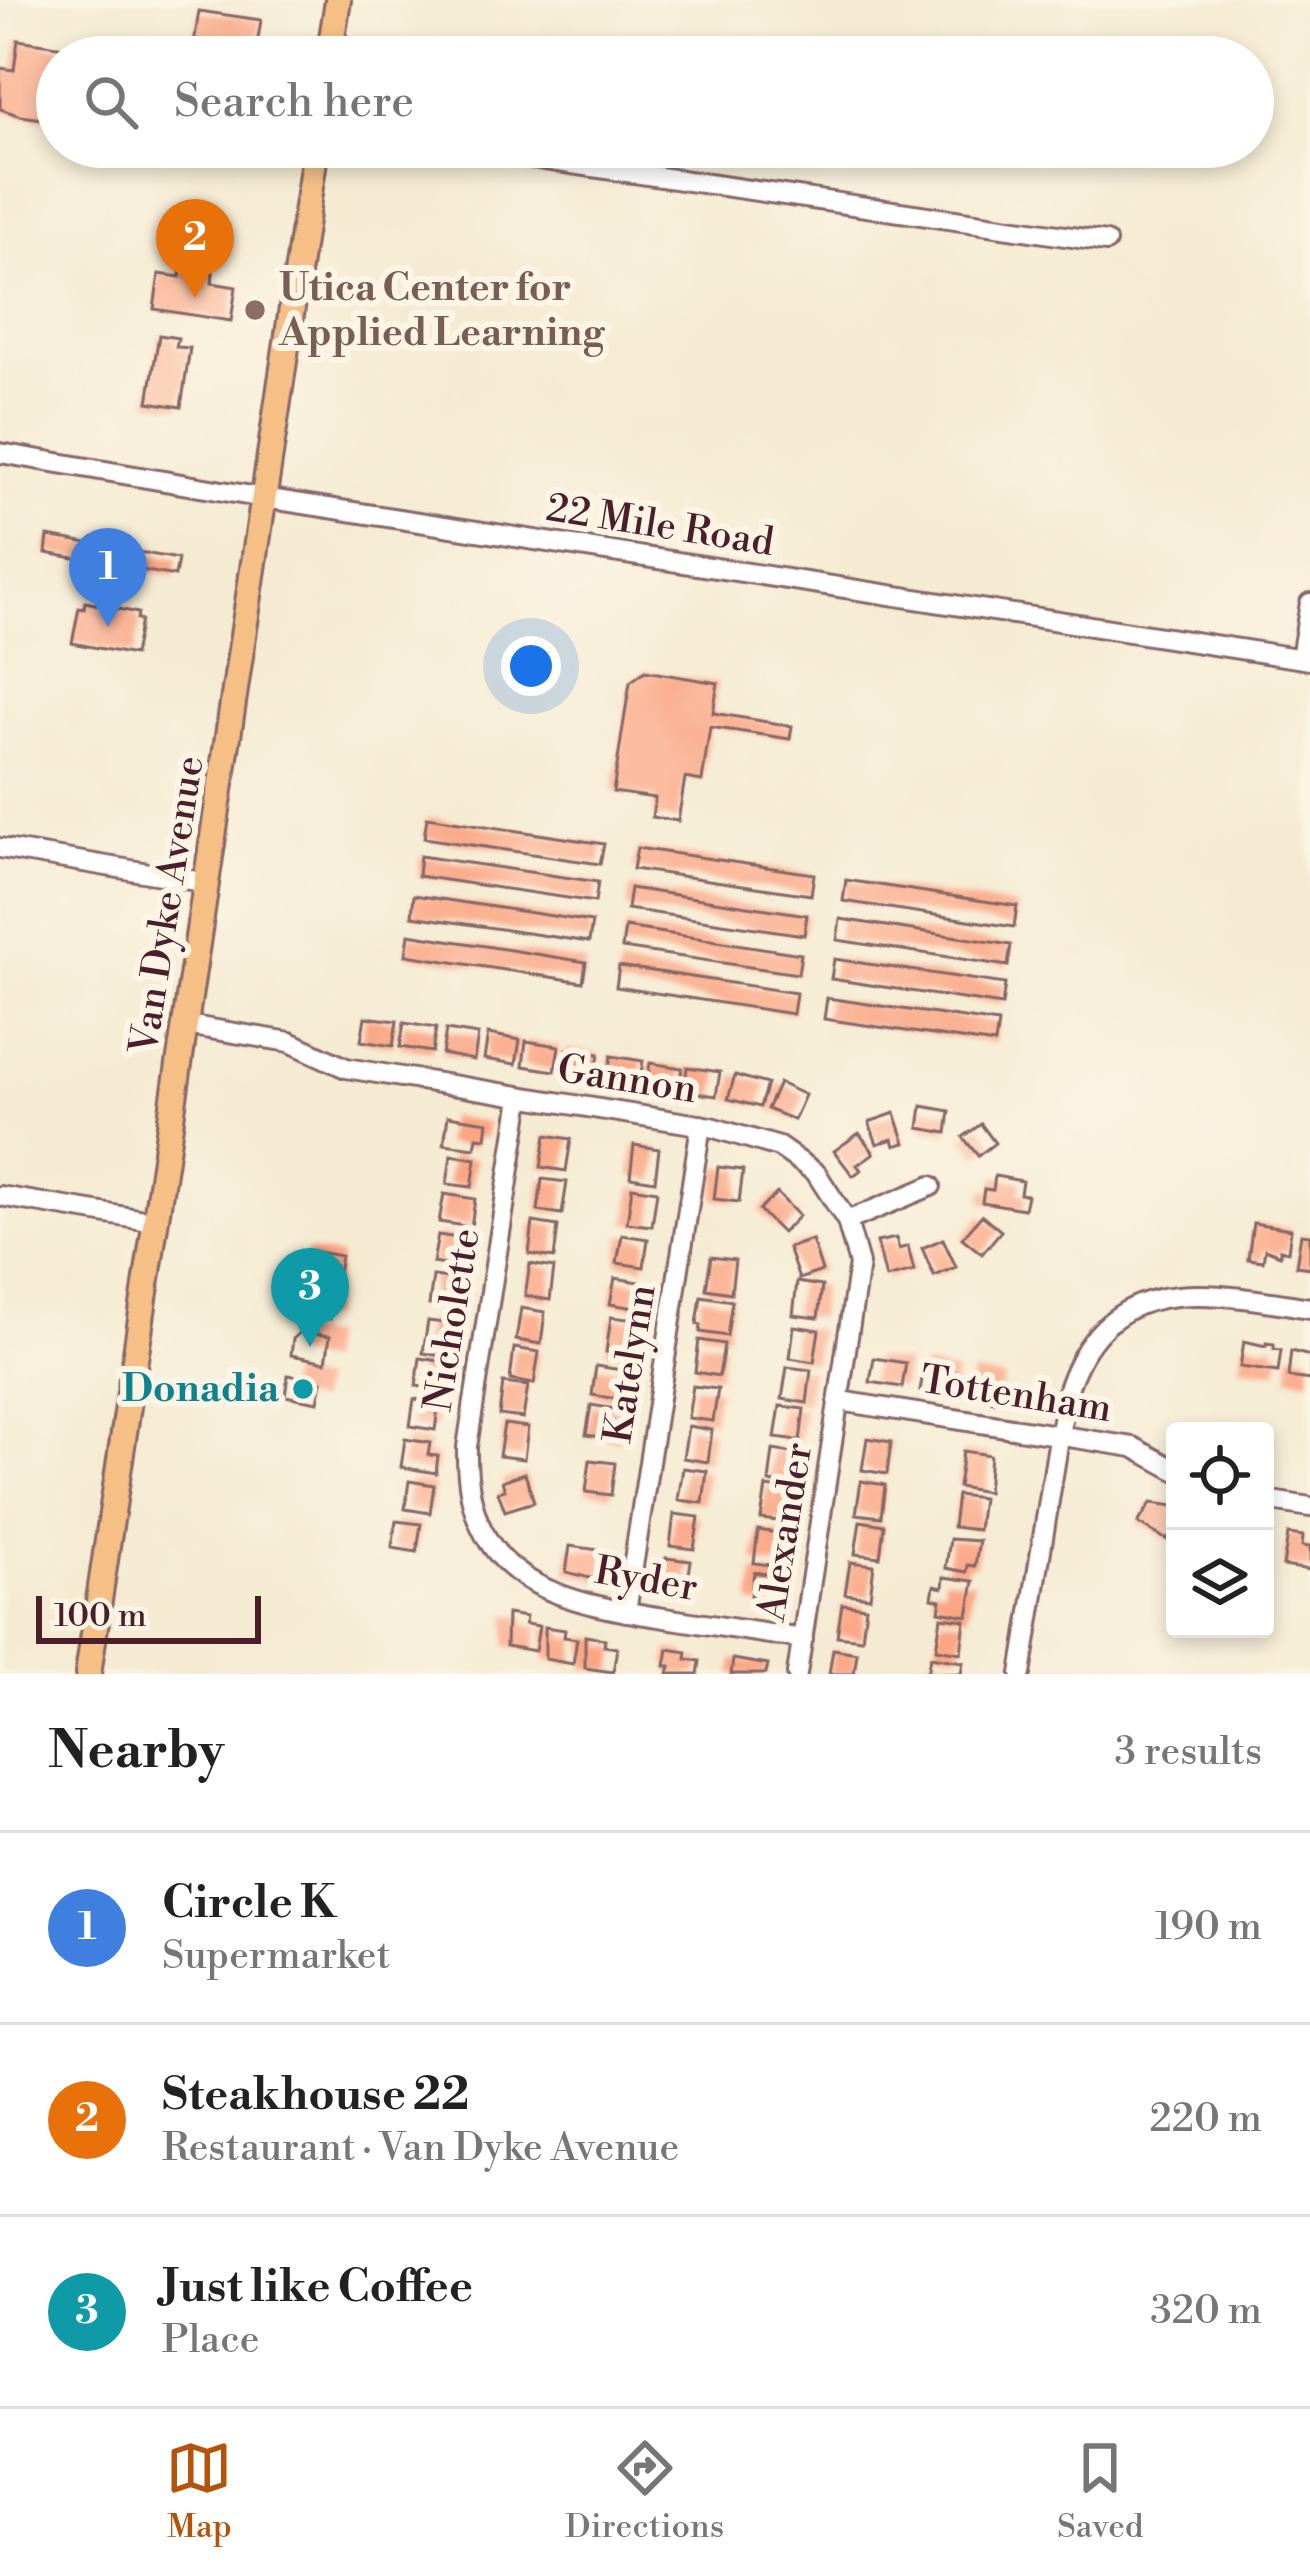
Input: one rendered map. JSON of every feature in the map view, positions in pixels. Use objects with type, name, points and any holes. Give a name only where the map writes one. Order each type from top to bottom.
[{"type":"main road","points":[[332,36],[338,0]]},
{"type":"main road","name":"Van Dyke Avenue","points":[[88,1674],[313,168]]},
{"type":"street","points":[[599,168],[1106,242]]},
{"type":"street","name":"22 Mile Road","points":[[0,453],[1306,659]]},
{"type":"street","points":[[1306,659],[1310,603]]},
{"type":"street","points":[[0,848],[208,883]]},
{"type":"street","name":"Gannon","points":[[185,1025],[290,1042],[346,1068],[701,1125],[779,1147],[816,1173],[847,1221],[859,1264],[840,1401]]},
{"type":"street","name":"Nicholette","points":[[495,1550],[471,1501],[467,1448],[521,1096]]},
{"type":"street","name":"Katelynn","points":[[626,1612],[701,1125]]},
{"type":"street","points":[[847,1221],[931,1186]]},
{"type":"street","points":[[0,1196],[156,1222]]},
{"type":"street","points":[[1021,1674],[1058,1436],[1077,1360],[1097,1334],[1129,1310],[1188,1293],[1310,1308]]},
{"type":"street","name":"Tottenham","points":[[840,1401],[1142,1449],[1166,1464]]},
{"type":"street","name":"Alexander","points":[[796,1674],[840,1401]]},
{"type":"street","points":[[1274,1501],[1310,1507]]},
{"type":"street","name":"Ryder","points":[[495,1550],[522,1576],[552,1595],[626,1612],[803,1639]]},
{"type":"building","points":[[199,11],[261,20],[258,36],[195,36]]},
{"type":"building","points":[[18,40],[36,43],[36,118],[0,109],[0,68],[14,70]]},
{"type":"building","points":[[181,267],[213,272],[212,283],[236,287],[231,321],[154,309],[159,274],[180,277]]},
{"type":"building","points":[[159,335],[178,338],[176,347],[190,348],[181,407],[148,402]]},
{"type":"building","points":[[48,536],[178,559],[175,576],[46,553]]},
{"type":"building","points":[[85,602],[138,613],[141,620],[134,655],[72,643],[79,608],[84,609]]},
{"type":"building","points":[[645,671],[718,683],[713,713],[792,726],[790,739],[710,727],[702,781],[685,778],[678,821],[652,817],[655,798],[613,792],[630,682]]},
{"type":"building","points":[[427,817],[604,844],[600,864],[424,838]]},
{"type":"building","points":[[637,848],[814,874],[811,895],[633,869]]},
{"type":"building","points":[[420,856],[598,882],[595,902],[418,876]]},
{"type":"building","points":[[846,880],[1017,906],[1014,927],[843,901]]},
{"type":"building","points":[[630,888],[807,915],[804,935],[627,909]]},
{"type":"building","points":[[414,895],[592,922],[589,942],[412,916]]},
{"type":"building","points":[[840,919],[1011,945],[1008,966],[837,940]]},
{"type":"building","points":[[625,927],[801,954],[798,974],[622,948]]},
{"type":"building","points":[[409,934],[586,962],[583,982],[406,955]]},
{"type":"building","points":[[834,959],[1005,984],[1002,1005],[831,979]]},
{"type":"building","points":[[619,966],[796,993],[793,1014],[616,987]]},
{"type":"building","points":[[827,998],[998,1023],[995,1044],[824,1019]]},
{"type":"building","points":[[365,1017],[397,1021],[393,1046],[361,1041]]},
{"type":"building","points":[[404,1023],[436,1028],[432,1052],[400,1047]]},
{"type":"building","points":[[446,1030],[478,1035],[474,1060],[442,1054]]},
{"type":"building","points":[[488,1034],[520,1040],[516,1064],[484,1059]]},
{"type":"building","points":[[526,1041],[559,1046],[555,1071],[523,1066]]},
{"type":"building","points":[[567,1049],[599,1054],[595,1079],[563,1074]]},
{"type":"building","points":[[611,1056],[643,1061],[639,1086],[607,1080]]},
{"type":"building","points":[[650,1063],[682,1068],[678,1092],[646,1087]]},
{"type":"building","points":[[687,1067],[720,1072],[716,1096],[684,1091]]},
{"type":"building","points":[[735,1075],[767,1084],[760,1107],[728,1099]]},
{"type":"building","points":[[779,1083],[805,1095],[794,1120],[767,1109]]},
{"type":"building","points":[[922,1106],[950,1111],[947,1133],[919,1128]]},
{"type":"building","points":[[895,1113],[905,1143],[895,1146],[893,1139],[877,1144],[869,1122]]},
{"type":"building","points":[[448,1116],[488,1122],[486,1138],[477,1137],[475,1148],[444,1144]]},
{"type":"building","points":[[981,1124],[995,1143],[978,1156],[963,1137]]},
{"type":"building","points":[[859,1133],[874,1153],[857,1165],[861,1170],[853,1176],[834,1151]]},
{"type":"building","points":[[546,1135],[571,1139],[566,1171],[541,1167]]},
{"type":"building","points":[[634,1145],[659,1149],[655,1181],[630,1177]]},
{"type":"building","points":[[451,1155],[476,1159],[472,1187],[447,1184]]},
{"type":"building","points":[[718,1167],[743,1170],[739,1202],[714,1199]]},
{"type":"building","points":[[995,1176],[1022,1181],[1020,1194],[1027,1195],[1024,1209],[982,1202],[984,1189],[993,1190]]},
{"type":"building","points":[[542,1179],[567,1182],[562,1214],[538,1211]]},
{"type":"building","points":[[632,1187],[657,1191],[652,1226],[627,1223]]},
{"type":"building","points":[[777,1193],[799,1216],[782,1233],[759,1210]]},
{"type":"building","points":[[444,1194],[475,1199],[471,1227],[439,1222]]},
{"type":"building","points":[[982,1215],[1001,1231],[982,1254],[962,1238]]},
{"type":"building","points":[[533,1222],[558,1226],[554,1258],[529,1254]]},
{"type":"building","points":[[1253,1223],[1291,1229],[1288,1252],[1280,1250],[1280,1255],[1265,1249],[1263,1261],[1248,1259]]},
{"type":"building","points":[[1301,1234],[1310,1235],[1310,1268],[1296,1266]]},
{"type":"building","points":[[438,1235],[464,1239],[460,1268],[433,1263]]},
{"type":"building","points":[[622,1235],[648,1239],[644,1267],[617,1263]]},
{"type":"building","points":[[896,1238],[899,1249],[908,1246],[914,1271],[886,1278],[877,1242]]},
{"type":"building","points":[[943,1239],[956,1267],[934,1276],[922,1248]]},
{"type":"building","points":[[812,1240],[822,1271],[799,1279],[788,1248]]},
{"type":"building","points":[[307,1250],[341,1256],[330,1319],[305,1315],[298,1307]]},
{"type":"building","points":[[711,1257],[735,1260],[731,1293],[706,1289]]},
{"type":"building","points":[[530,1264],[554,1268],[550,1300],[525,1296]]},
{"type":"building","points":[[433,1276],[458,1279],[454,1308],[429,1305]]},
{"type":"building","points":[[615,1278],[639,1282],[635,1308],[610,1304]]},
{"type":"building","points":[[797,1282],[822,1286],[818,1318],[793,1315]]},
{"type":"building","points":[[701,1296],[732,1301],[727,1336],[700,1332]]},
{"type":"building","points":[[521,1308],[545,1312],[541,1344],[516,1340]]},
{"type":"building","points":[[611,1317],[636,1320],[631,1356],[606,1352]]},
{"type":"building","points":[[428,1321],[453,1324],[448,1357],[423,1353]]},
{"type":"building","points":[[794,1326],[819,1330],[814,1362],[790,1358]]},
{"type":"building","points":[[300,1332],[330,1336],[326,1362],[291,1355],[293,1339]]},
{"type":"building","points":[[699,1340],[724,1344],[719,1376],[695,1372]]},
{"type":"building","points":[[1244,1341],[1274,1344],[1274,1349],[1281,1350],[1278,1372],[1240,1367]]},
{"type":"building","points":[[514,1348],[539,1352],[534,1384],[510,1380]]},
{"type":"building","points":[[1291,1351],[1310,1356],[1310,1380],[1288,1377]]},
{"type":"building","points":[[420,1358],[446,1362],[442,1390],[416,1386]]},
{"type":"building","points":[[874,1358],[906,1363],[902,1387],[870,1382]]},
{"type":"building","points":[[596,1366],[628,1371],[624,1400],[592,1395]]},
{"type":"building","points":[[924,1366],[956,1372],[952,1396],[920,1391]]},
{"type":"building","points":[[787,1367],[811,1370],[807,1403],[782,1399]]},
{"type":"building","points":[[972,1373],[1004,1378],[1000,1402],[968,1397]]},
{"type":"building","name":"Donadia","points":[[288,1375],[322,1381],[318,1402],[285,1396]]},
{"type":"building","points":[[503,1383],[528,1386],[523,1418],[499,1415]]},
{"type":"building","points":[[693,1386],[718,1389],[713,1421],[688,1418]]},
{"type":"building","points":[[414,1399],[439,1402],[435,1430],[410,1426]]},
{"type":"building","points":[[591,1405],[627,1411],[622,1440],[586,1435]]},
{"type":"building","points":[[780,1406],[804,1409],[800,1441],[775,1438]]},
{"type":"building","points":[[504,1424],[528,1427],[524,1459],[499,1456]]},
{"type":"building","points":[[688,1426],[712,1430],[708,1462],[683,1458]]},
{"type":"building","points":[[867,1438],[891,1442],[887,1474],[862,1470]]},
{"type":"building","points":[[405,1439],[430,1443],[428,1455],[438,1456],[436,1473],[401,1467]]},
{"type":"building","points":[[773,1450],[798,1454],[793,1486],[769,1482]]},
{"type":"building","points":[[963,1451],[990,1455],[987,1492],[958,1487]]},
{"type":"building","points":[[590,1460],[615,1463],[611,1495],[586,1492]]},
{"type":"building","points":[[683,1468],[707,1471],[703,1503],[678,1500]]},
{"type":"building","points":[[525,1473],[534,1502],[505,1511],[498,1492],[505,1490],[502,1481]]},
{"type":"building","points":[[409,1481],[434,1485],[430,1513],[405,1509]]},
{"type":"building","points":[[861,1481],[885,1485],[881,1517],[856,1514]]},
{"type":"building","points":[[766,1487],[790,1490],[786,1522],[761,1519]]},
{"type":"building","points":[[957,1495],[982,1498],[978,1530],[953,1527]]},
{"type":"building","points":[[1151,1503],[1166,1505],[1166,1539],[1138,1523]]},
{"type":"building","points":[[674,1514],[699,1517],[694,1549],[670,1546]]},
{"type":"building","points":[[396,1521],[421,1524],[417,1552],[392,1548]]},
{"type":"building","points":[[860,1521],[884,1525],[880,1557],[855,1554]]},
{"type":"building","points":[[758,1530],[783,1534],[778,1566],[754,1563]]},
{"type":"building","points":[[1288,1534],[1303,1536],[1302,1546],[1310,1547],[1310,1570],[1283,1566]]},
{"type":"building","points":[[950,1539],[979,1541],[975,1566],[968,1565],[967,1572],[946,1568]]},
{"type":"building","points":[[570,1546],[606,1551],[601,1581],[566,1572]]},
{"type":"building","points":[[666,1558],[691,1561],[686,1593],[662,1590]]},
{"type":"building","points":[[850,1562],[874,1565],[870,1597],[845,1594]]},
{"type":"building","points":[[754,1572],[779,1576],[774,1608],[750,1604]]},
{"type":"building","points":[[944,1577],[974,1581],[968,1616],[939,1611],[941,1600],[932,1598],[934,1586],[943,1588]]},
{"type":"building","points":[[842,1604],[866,1607],[862,1639],[837,1636]]},
{"type":"building","points":[[507,1614],[526,1617],[525,1624],[539,1626],[535,1651],[506,1646]]},
{"type":"building","points":[[941,1617],[965,1620],[961,1653],[936,1649]]},
{"type":"building","points":[[545,1627],[565,1630],[564,1637],[577,1639],[573,1664],[545,1659]]},
{"type":"building","points":[[585,1636],[605,1639],[604,1646],[617,1648],[613,1672],[585,1668]]},
{"type":"building","points":[[668,1649],[687,1652],[686,1659],[700,1661],[698,1674],[668,1674]]},
{"type":"building","points":[[833,1649],[857,1653],[854,1674],[829,1674]]},
{"type":"building","points":[[930,1657],[963,1662],[961,1674],[927,1674]]},
{"type":"building","points":[[733,1659],[768,1665],[766,1674],[731,1674]]},
{"type":"place","name":"Steakhouse 22","points":[[195,298]]},
{"type":"place","name":"Utica Center for Applied Learning","points":[[255,310]]},
{"type":"place","name":"Circle K","points":[[108,627]]},
{"type":"place","name":"Just like Coffee","points":[[310,1347]]},
{"type":"place","name":"Donadia","points":[[303,1389]]}]
